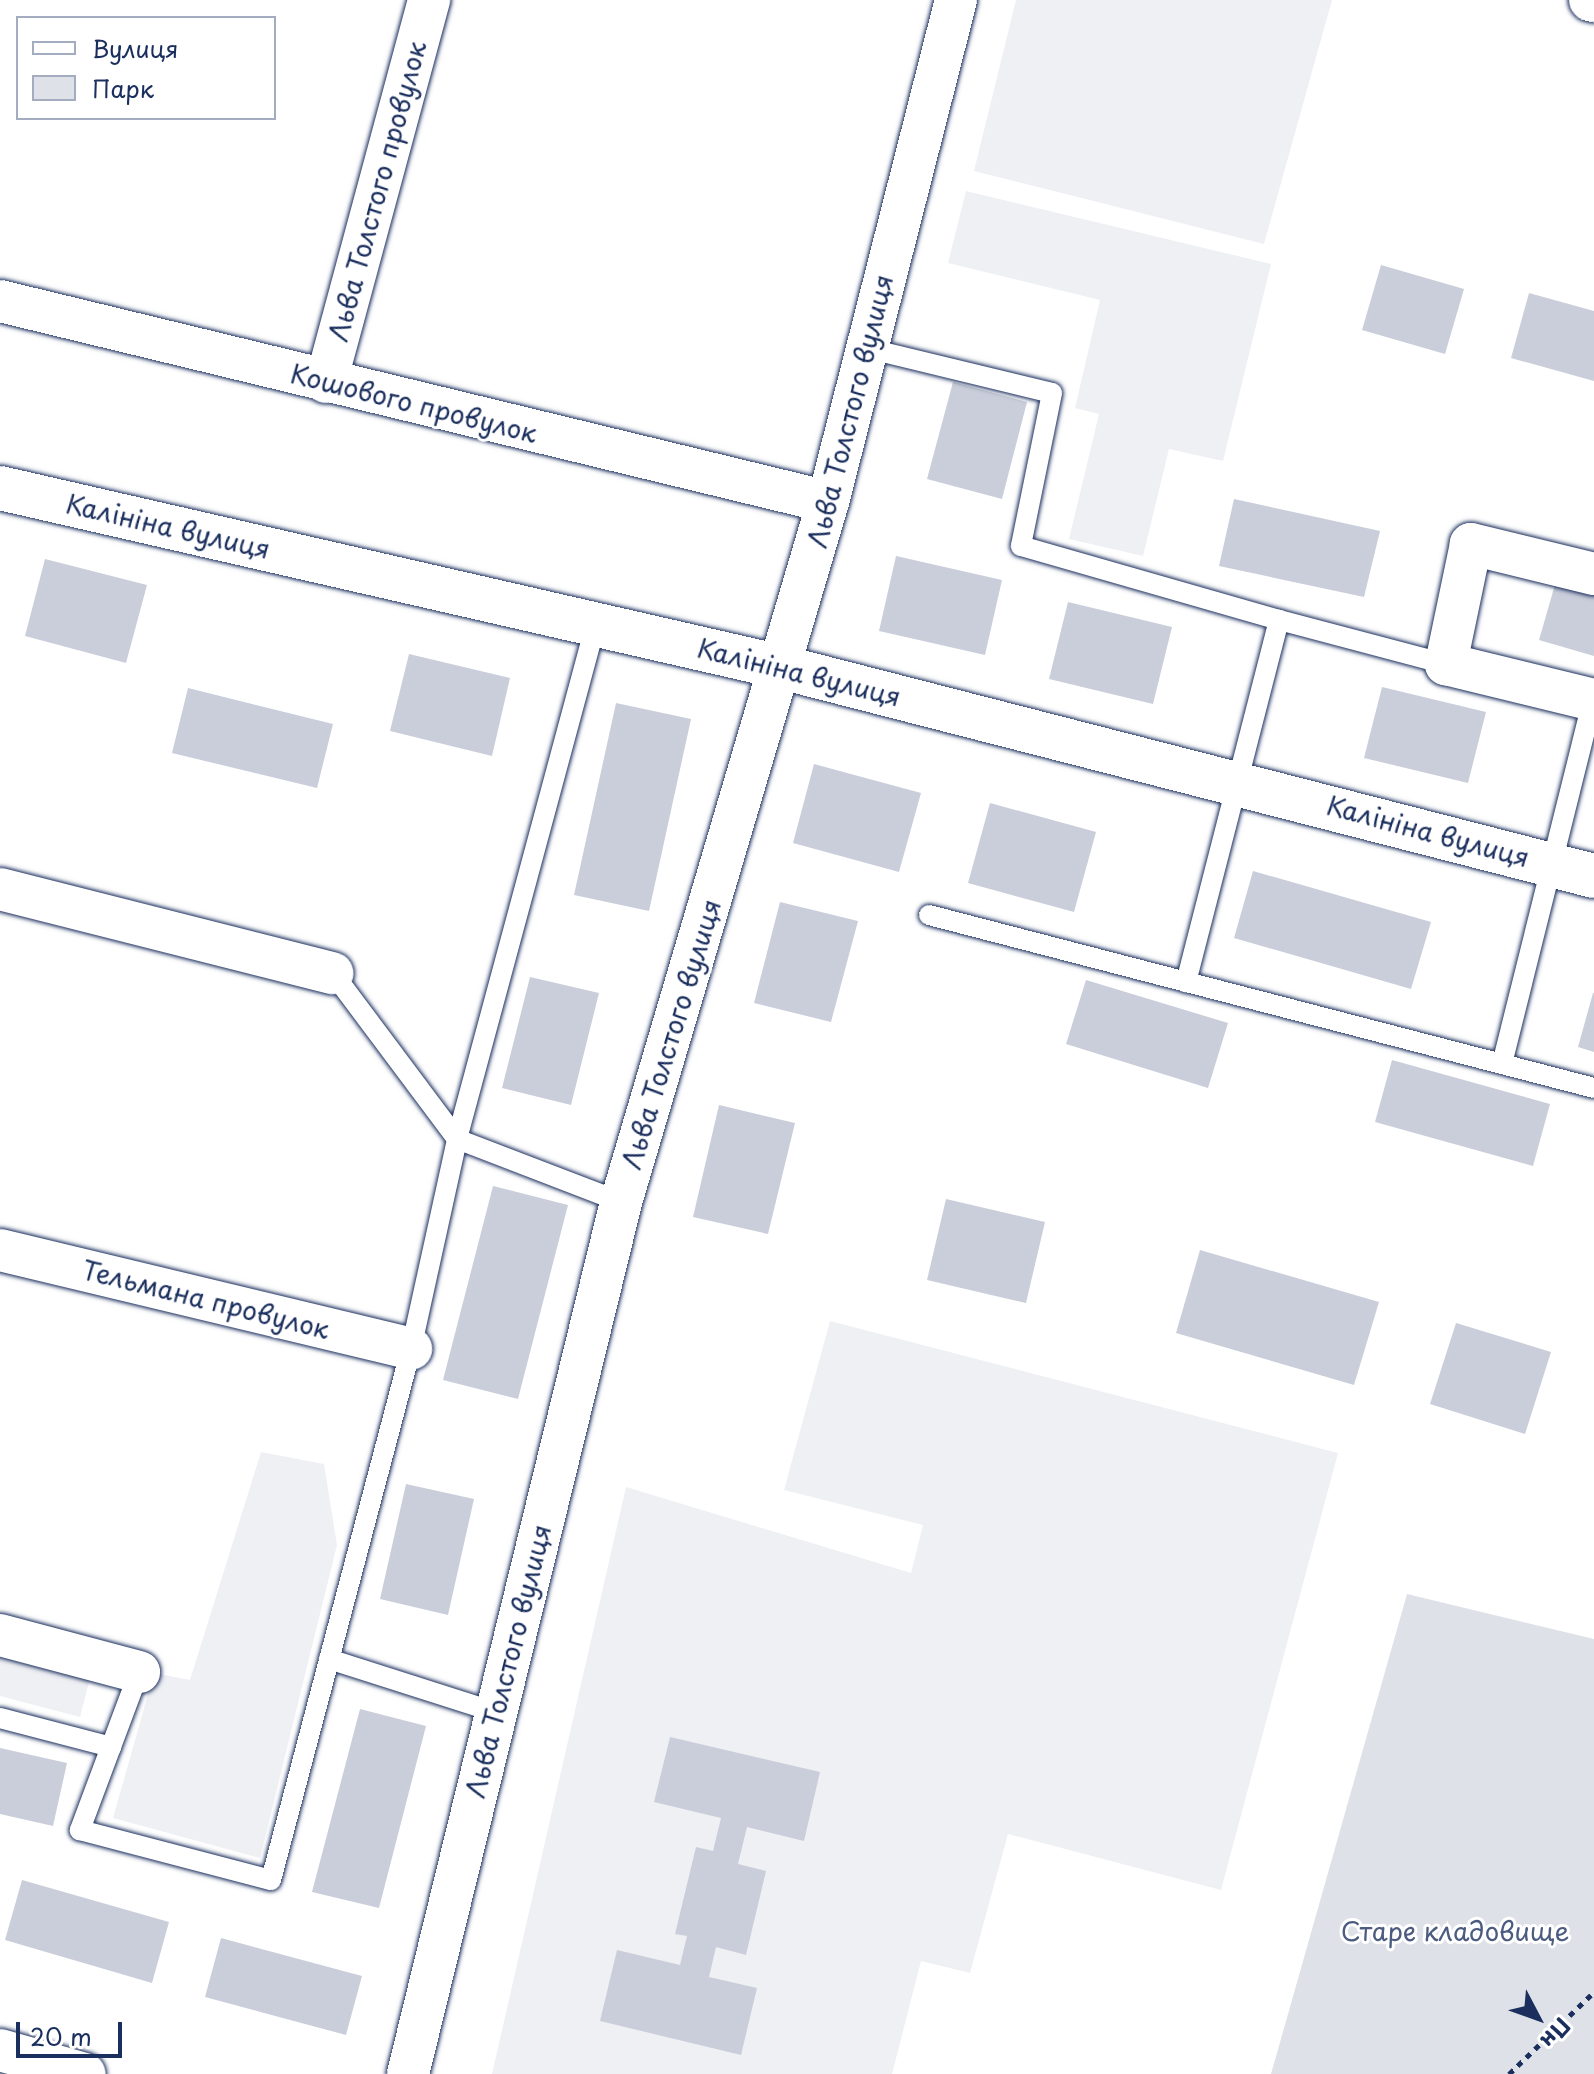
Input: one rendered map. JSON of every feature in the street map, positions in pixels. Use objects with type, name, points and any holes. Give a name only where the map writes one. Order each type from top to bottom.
[{"type":"street","name":"Льва Толстого провулок","points":[[326,382],[429,0]]},
{"type":"street","name":"Льва Толстого вулиця","points":[[408,2074],[621,1202],[828,502],[956,0]]},
{"type":"street","name":"Кошового провулок","points":[[0,301],[828,502]]},
{"type":"street","name":"Калініна вулиця","points":[[0,488],[781,667],[1242,781],[1576,871]]},
{"type":"street","points":[[1594,574],[1471,544],[1446,664],[1594,700]]},
{"type":"street","points":[[0,889],[333,973]]},
{"type":"street","name":"Тельмана провулок","points":[[0,1250],[411,1349]]},
{"type":"street","points":[[0,1635],[139,1672]]},
{"type":"street","points":[[0,2050],[85,2074]]},
{"type":"lane","points":[[866,348],[1052,393],[1021,546],[1446,664]]},
{"type":"lane","points":[[1186,982],[1242,781],[1279,620]]},
{"type":"lane","points":[[139,1672],[80,1830],[271,1880],[411,1349],[457,1139],[596,623]]},
{"type":"lane","points":[[1502,1064],[1576,871],[1594,700]]},
{"type":"lane","points":[[929,915],[1594,1088]]},
{"type":"lane","points":[[333,973],[457,1139],[621,1202]]},
{"type":"lane","points":[[329,1659],[495,1712]]},
{"type":"lane","points":[[0,1718],[111,1747]]},
{"type":"path","points":[[1509,2074],[1594,1992]]},
{"type":"shaded area","points":[[1016,0],[1332,0],[1264,244],[974,171]]},
{"type":"shaded area","points":[[966,191],[1271,264],[1223,461],[1169,449],[1143,556],[1069,539],[1099,414],[1075,408],[1100,300],[948,263]]},
{"type":"shaded area","points":[[830,1321],[1338,1453],[1221,1890],[1008,1834],[970,1973],[921,1961],[892,2074],[492,2074],[626,1487],[911,1573],[923,1525],[784,1490]]},
{"type":"shaded area","points":[[261,1452],[324,1464],[337,1545],[260,1858],[113,1818],[154,1673],[190,1680]]},
{"type":"shaded area","points":[[0,1651],[91,1674],[80,1717],[0,1696]]},
{"type":"green space","name":"Старе кладовище","points":[[1407,1594],[1594,1639],[1594,2074],[1271,2074]]},
{"type":"building","points":[[1381,265],[1464,289],[1445,354],[1362,330]]},
{"type":"building","points":[[1529,293],[1594,311],[1594,381],[1511,358]]},
{"type":"building","points":[[953,382],[1027,402],[1002,499],[927,479]]},
{"type":"building","points":[[1234,499],[1380,531],[1364,597],[1219,566]]},
{"type":"building","points":[[896,556],[1002,580],[985,655],[879,631]]},
{"type":"building","points":[[45,559],[147,585],[126,663],[25,636]]},
{"type":"building","points":[[1556,581],[1594,592],[1594,656],[1539,640]]},
{"type":"building","points":[[1068,602],[1172,627],[1153,704],[1049,679]]},
{"type":"building","points":[[409,654],[510,678],[492,756],[390,731]]},
{"type":"building","points":[[1382,687],[1486,712],[1468,783],[1364,758]]},
{"type":"building","points":[[188,688],[333,724],[317,788],[172,753]]},
{"type":"building","points":[[616,703],[691,719],[649,911],[574,895]]},
{"type":"building","points":[[814,764],[921,793],[899,872],[793,843]]},
{"type":"building","points":[[990,803],[1096,832],[1074,912],[968,883]]},
{"type":"building","points":[[1253,871],[1431,922],[1411,989],[1234,938]]},
{"type":"building","points":[[780,902],[858,921],[831,1022],[754,1003]]},
{"type":"building","points":[[530,977],[599,993],[571,1105],[502,1088]]},
{"type":"building","points":[[1086,980],[1228,1023],[1208,1088],[1066,1044]]},
{"type":"building","points":[[1594,993],[1594,1052],[1578,1047]]},
{"type":"building","points":[[1392,1060],[1550,1104],[1533,1166],[1375,1122]]},
{"type":"building","points":[[719,1105],[795,1123],[768,1234],[693,1217]]},
{"type":"building","points":[[493,1186],[568,1205],[518,1399],[443,1380]]},
{"type":"building","points":[[946,1199],[1045,1222],[1026,1303],[927,1280]]},
{"type":"building","points":[[1200,1250],[1379,1302],[1354,1385],[1176,1333]]},
{"type":"building","points":[[1456,1323],[1551,1352],[1525,1434],[1430,1404]]},
{"type":"building","points":[[406,1484],[474,1499],[448,1615],[380,1599]]},
{"type":"building","points":[[360,1709],[426,1726],[379,1908],[312,1892]]},
{"type":"building","points":[[670,1737],[820,1772],[804,1841],[747,1827],[738,1864],[766,1871],[746,1955],[716,1947],[709,1977],[757,1988],[741,2055],[600,2021],[617,1950],[680,1965],[687,1936],[675,1934],[696,1847],[713,1851],[721,1818],[654,1802]]},
{"type":"building","points":[[0,1748],[67,1763],[53,1826],[0,1814]]},
{"type":"building","points":[[22,1880],[169,1922],[152,1983],[5,1940]]},
{"type":"building","points":[[221,1938],[362,1976],[346,2035],[205,1997]]}]
